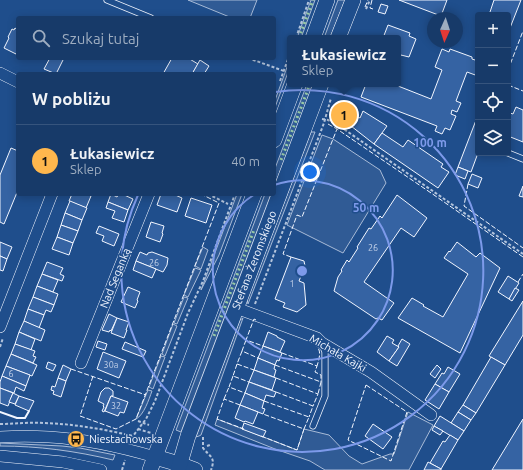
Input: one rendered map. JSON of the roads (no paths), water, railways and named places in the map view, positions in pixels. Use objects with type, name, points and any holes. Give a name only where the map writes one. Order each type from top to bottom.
[{"type":"main road","points":[[313,35],[327,0]]},
{"type":"main road","points":[[339,35],[353,0]]},
{"type":"main road","points":[[276,135],[294,87]]},
{"type":"main road","name":"Stefana Żeromskiego","points":[[178,467],[188,436],[236,308],[327,88]]},
{"type":"main road","points":[[195,470],[153,463],[253,196]]},
{"type":"street","points":[[0,73],[16,81]]},
{"type":"street","points":[[0,327],[51,196]]},
{"type":"street","name":"Nad Seganką","points":[[81,363],[148,196]]},
{"type":"street","name":"Michała Kajki","points":[[236,308],[316,338],[371,372],[431,415]]},
{"type":"street","points":[[0,437],[37,436],[76,440],[132,451],[153,463]]},
{"type":"street","points":[[0,456],[63,462],[101,470]]},
{"type":"lane","points":[[107,0],[145,16]]},
{"type":"lane","points":[[511,154],[523,159]]},
{"type":"lane","points":[[313,426],[325,396],[325,352],[322,343]]},
{"type":"place","name":"Łukasiewicz","points":[[344,115]]},
{"type":"place","name":"Niestachowska","points":[[76,439]]}]
